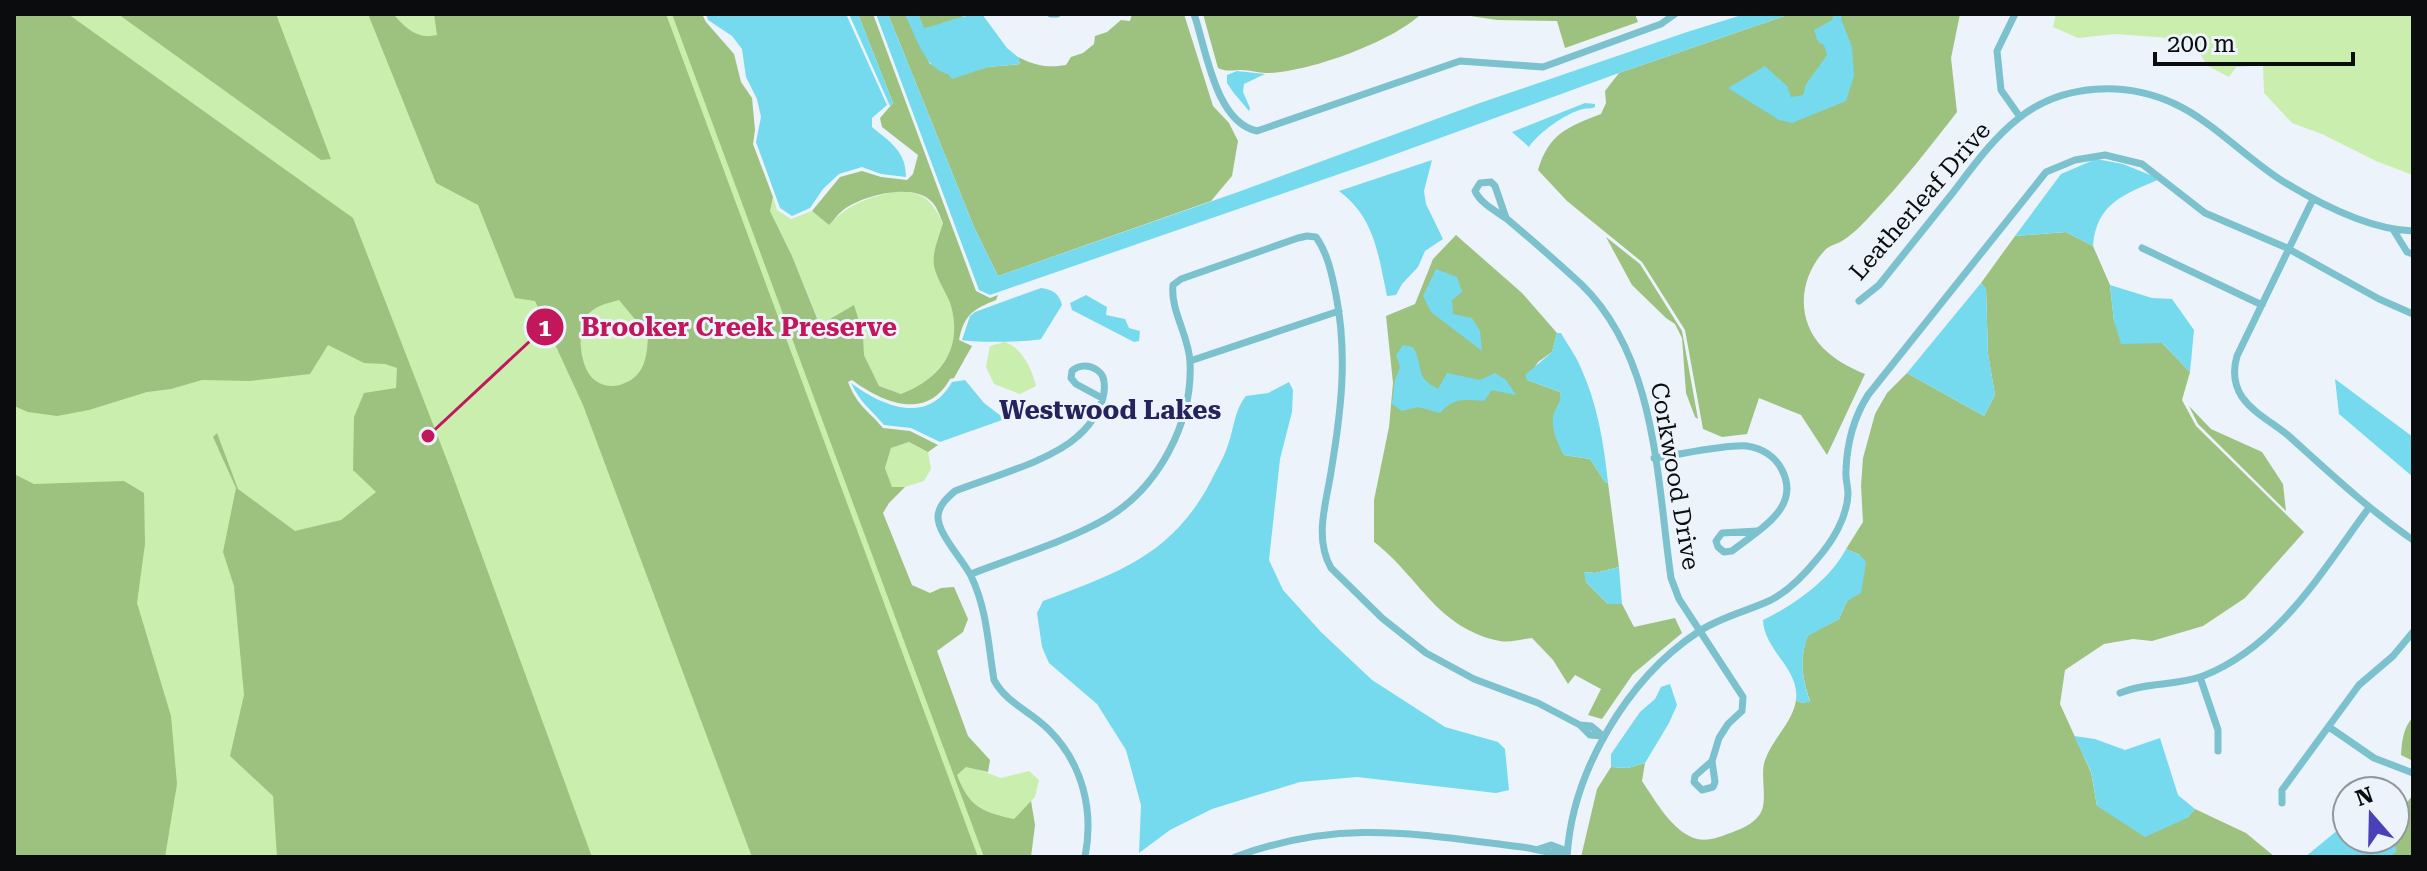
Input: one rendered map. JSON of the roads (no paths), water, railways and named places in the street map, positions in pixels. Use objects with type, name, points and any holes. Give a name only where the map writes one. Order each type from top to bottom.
[{"type":"street","points":[[1194,14],[1215,89],[1245,127],[1261,131],[1460,61],[1543,67],[1661,24],[1675,14]]},
{"type":"street","points":[[2015,14],[1997,51],[2001,90],[2020,117]]},
{"type":"street","name":"Leatherleaf Drive","points":[[1859,301],[1879,285],[1989,146],[2020,117],[2044,102],[2085,90],[2146,93],[2178,105],[2257,165],[2313,199],[2394,231],[2413,231]]},
{"type":"street","points":[[1235,857],[1296,838],[1353,831],[1387,831],[1567,854],[1586,775],[1603,736],[1643,682],[1699,631],[1775,598],[1818,558],[1842,523],[1848,496],[1846,473],[1849,445],[1857,412],[2046,172],[2075,160],[2105,155],[2142,164],[2205,213],[2287,248],[2379,299],[2413,314]]},
{"type":"street","name":"Corkwood Drive","points":[[1506,218],[1495,186],[1491,182],[1480,183],[1475,191],[1477,196],[1583,286],[1610,320],[1635,366],[1647,408],[1671,578],[1679,599],[1743,697],[1742,711],[1719,738],[1712,761]]},
{"type":"street","points":[[2313,199],[2287,248],[2235,364],[2239,391],[2251,407],[2284,432],[2368,509],[2413,540]]},
{"type":"street","name":"Leatherleaf Drive","points":[[2394,231],[2407,252],[2413,254]]},
{"type":"street","points":[[971,574],[1110,516],[1139,491],[1160,465],[1180,427],[1188,397],[1190,361],[1184,329],[1172,295],[1173,285],[1181,279],[1298,238],[1316,237],[1323,247],[1339,311],[1343,343],[1341,410],[1321,535],[1331,568],[1382,618],[1436,660],[1484,683],[1538,703],[1580,725],[1590,735],[1603,736]]},
{"type":"street","points":[[2142,248],[2262,305]]},
{"type":"street","points":[[1190,361],[1339,311]]},
{"type":"street","points":[[1085,857],[1089,821],[1077,771],[1049,730],[1014,705],[994,680],[981,599],[971,574],[940,527],[938,516],[944,500],[955,491],[1061,450],[1085,429],[1096,415],[1102,398],[1105,387],[1102,375],[1083,365],[1076,367],[1071,378],[1076,384],[1102,398]]},
{"type":"street","points":[[1654,458],[1746,446],[1764,450],[1778,462],[1786,476],[1785,503],[1772,521],[1732,551],[1724,552],[1716,541],[1722,533],[1757,531]]},
{"type":"street","points":[[2120,693],[2132,688],[2179,683],[2200,677],[2242,656],[2266,637],[2304,596],[2368,509]]},
{"type":"street","points":[[2282,803],[2282,790],[2359,685],[2393,656],[2413,632]]},
{"type":"street","points":[[2200,677],[2218,730],[2218,751]]},
{"type":"street","points":[[2329,727],[2374,758],[2413,773]]},
{"type":"water","points":[[706,14],[846,14],[887,105],[872,118],[872,127],[900,154],[906,177],[881,174],[862,167],[839,174],[823,189],[810,208],[792,216],[780,208],[756,142],[761,117],[757,99],[746,77],[742,49],[732,36],[708,20]]},
{"type":"water","points":[[849,14],[858,14],[893,103],[890,106]]},
{"type":"water","points":[[876,14],[888,14],[974,227],[998,276],[1687,32],[1745,14],[1790,14],[990,295],[979,290]]},
{"type":"water","points":[[905,14],[918,14],[924,28],[982,14],[1007,48],[1018,57],[1020,64],[988,67],[952,79],[926,58]]},
{"type":"water","points":[[1834,14],[1842,14],[1841,19],[1852,47],[1854,76],[1846,101],[1792,123],[1779,120],[1728,88],[1765,66],[1787,86],[1791,97],[1803,95],[1806,84],[1827,55],[1814,30],[1832,20]]},
{"type":"water","points":[[1237,71],[1265,74],[1244,84],[1243,92],[1249,111],[1227,83],[1227,75]]},
{"type":"water","points":[[1585,103],[1595,104],[1595,107],[1576,111],[1561,119],[1529,147],[1512,132]]},
{"type":"water","points":[[2096,159],[2123,164],[2160,179],[2124,195],[2106,210],[2095,231],[2093,246],[2066,232],[2015,236],[2061,174]]},
{"type":"water","points":[[1432,160],[1424,191],[1426,204],[1443,239],[1425,251],[1418,267],[1396,295],[1387,296],[1368,225],[1339,191]]},
{"type":"water","points":[[1436,269],[1457,277],[1462,292],[1452,300],[1453,314],[1472,318],[1480,331],[1482,351],[1431,312],[1423,296]]},
{"type":"water","points":[[1981,283],[1986,289],[1988,354],[1995,395],[1984,416],[1907,373]]},
{"type":"water","points":[[2110,285],[2152,298],[2172,299],[2194,330],[2190,372],[2162,343],[2121,344],[2114,321]]},
{"type":"water","points":[[1041,288],[1055,293],[1062,305],[1041,339],[1002,342],[962,340],[970,316],[975,312]]},
{"type":"water","points":[[1086,295],[1107,307],[1106,315],[1125,319],[1129,328],[1140,331],[1139,341],[1134,342],[1072,310],[1070,303]]},
{"type":"water","points":[[1557,333],[1561,333],[1576,357],[1591,394],[1602,438],[1608,483],[1590,459],[1564,455],[1553,421],[1560,392],[1527,380],[1525,375],[1552,352]]},
{"type":"water","points":[[1403,345],[1413,347],[1422,376],[1438,389],[1447,373],[1480,380],[1495,373],[1506,380],[1516,395],[1492,390],[1484,401],[1455,402],[1440,413],[1418,407],[1402,411],[1392,404],[1400,367],[1396,355]]},
{"type":"water","points":[[2335,379],[2413,437],[2413,477],[2339,414]]},
{"type":"water","points":[[965,380],[984,403],[1005,419],[940,442],[911,428],[884,425],[862,401],[851,383],[876,399],[904,408],[917,408],[942,396],[952,382]]},
{"type":"water","points":[[1289,382],[1293,390],[1292,412],[1280,459],[1269,560],[1283,590],[1321,632],[1372,680],[1445,727],[1498,742],[1505,749],[1509,790],[1496,793],[1357,777],[1300,782],[1212,809],[1170,830],[1139,853],[1141,805],[1126,750],[1097,704],[1049,663],[1042,647],[1037,613],[1043,601],[1123,568],[1165,540],[1184,522],[1201,499],[1225,453],[1242,401],[1246,396],[1268,393]]},
{"type":"water","points":[[1846,549],[1860,555],[1866,562],[1861,593],[1847,601],[1839,619],[1808,636],[1803,669],[1810,702],[1802,703],[1796,700],[1793,678],[1769,641],[1763,620],[1810,590],[1831,571]]},
{"type":"water","points":[[1619,567],[1622,604],[1608,604],[1586,582],[1584,572],[1595,573]]},
{"type":"water","points":[[1670,684],[1677,705],[1645,763],[1628,768],[1611,767],[1611,754],[1640,712],[1655,699],[1661,687]]},
{"type":"water","points":[[2074,736],[2095,739],[2125,750],[2160,738],[2178,795],[2195,809],[2187,818],[2145,837],[2097,806],[2091,771]]},
{"type":"water","points":[[2331,836],[2331,855],[2392,855],[2389,857],[2305,857]]},
{"type":"place","name":"Brooker Creek Preserve","points":[[428,436]]},
{"type":"district","name":"Westwood Lakes","points":[[1110,410]]}]
